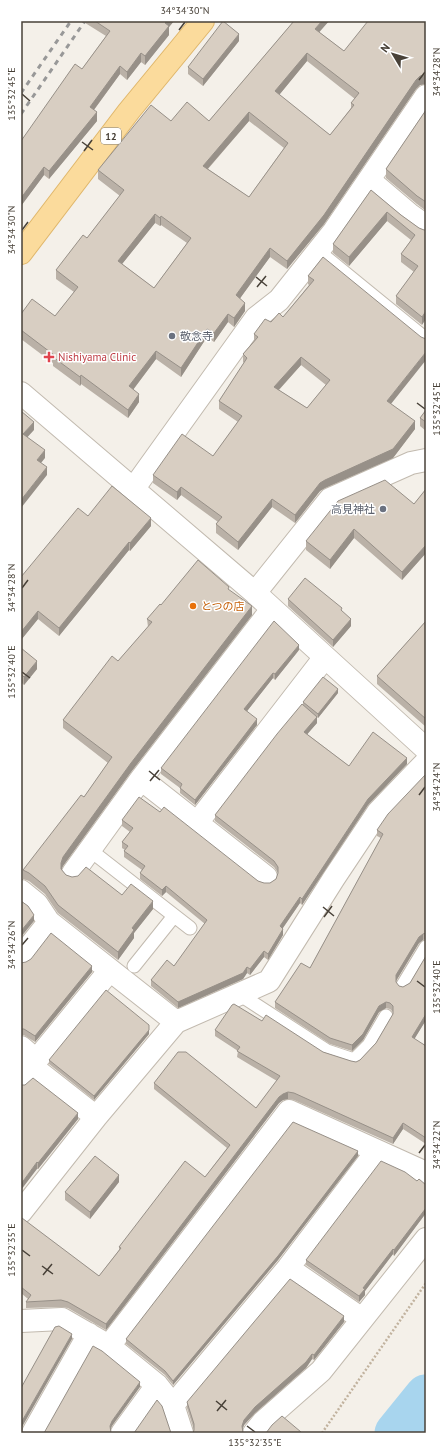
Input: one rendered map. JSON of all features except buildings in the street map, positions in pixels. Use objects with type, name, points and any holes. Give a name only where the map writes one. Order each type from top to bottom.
[{"type":"main road","name":"12","points":[[21,253],[129,112],[203,21]]},
{"type":"street","points":[[134,488],[256,318],[278,300],[334,231],[426,96]]},
{"type":"street","points":[[369,180],[409,214],[426,226]]},
{"type":"street","points":[[21,393],[134,488],[255,593],[426,749]]},
{"type":"street","points":[[255,593],[330,499],[412,463],[426,460]]},
{"type":"street","points":[[73,873],[141,779],[272,609]]},
{"type":"street","points":[[197,823],[325,657]]},
{"type":"street","points":[[21,1212],[96,1117],[176,1022],[269,981],[334,878],[378,812],[426,762]]},
{"type":"street","points":[[141,779],[266,877]]},
{"type":"street","points":[[21,891],[38,904],[49,922],[176,1022]]},
{"type":"street","points":[[21,957],[49,922]]},
{"type":"street","points":[[96,1117],[27,1063],[110,970]]},
{"type":"street","points":[[109,1346],[289,1111],[426,1173]]},
{"type":"street","points":[[173,1405],[288,1268],[377,1151]]},
{"type":"street","points":[[254,1433],[263,1422],[321,1371],[426,1239]]},
{"type":"street","points":[[288,1268],[362,1319]]},
{"type":"street","points":[[21,1320],[62,1319],[109,1346],[157,1385],[173,1405],[182,1433]]},
{"type":"street","points":[[33,1433],[89,1334]]},
{"type":"street","points":[[122,1433],[157,1385]]},
{"type":"lane","points":[[318,251],[426,339]]},
{"type":"lane","points":[[90,850],[190,928]]},
{"type":"lane","points":[[134,966],[174,916]]},
{"type":"lane","points":[[403,985],[426,947]]},
{"type":"lane","points":[[239,994],[327,1051],[354,1060],[369,1045],[386,1016]]},
{"type":"path","points":[[322,1433],[426,1282]]},
{"type":"waterway","points":[[396,1433],[426,1396]]},
{"type":"railway","points":[[21,93],[71,21]]},
{"type":"railway","points":[[21,114],[85,21]]},
{"type":"place","name":"敬念寺","points":[[172,336]]},
{"type":"place","name":"Nishiyama Clinic","points":[[49,357]]},
{"type":"place","name":"高見神社","points":[[383,509]]},
{"type":"place","name":"とつの店","points":[[193,606]]}]
